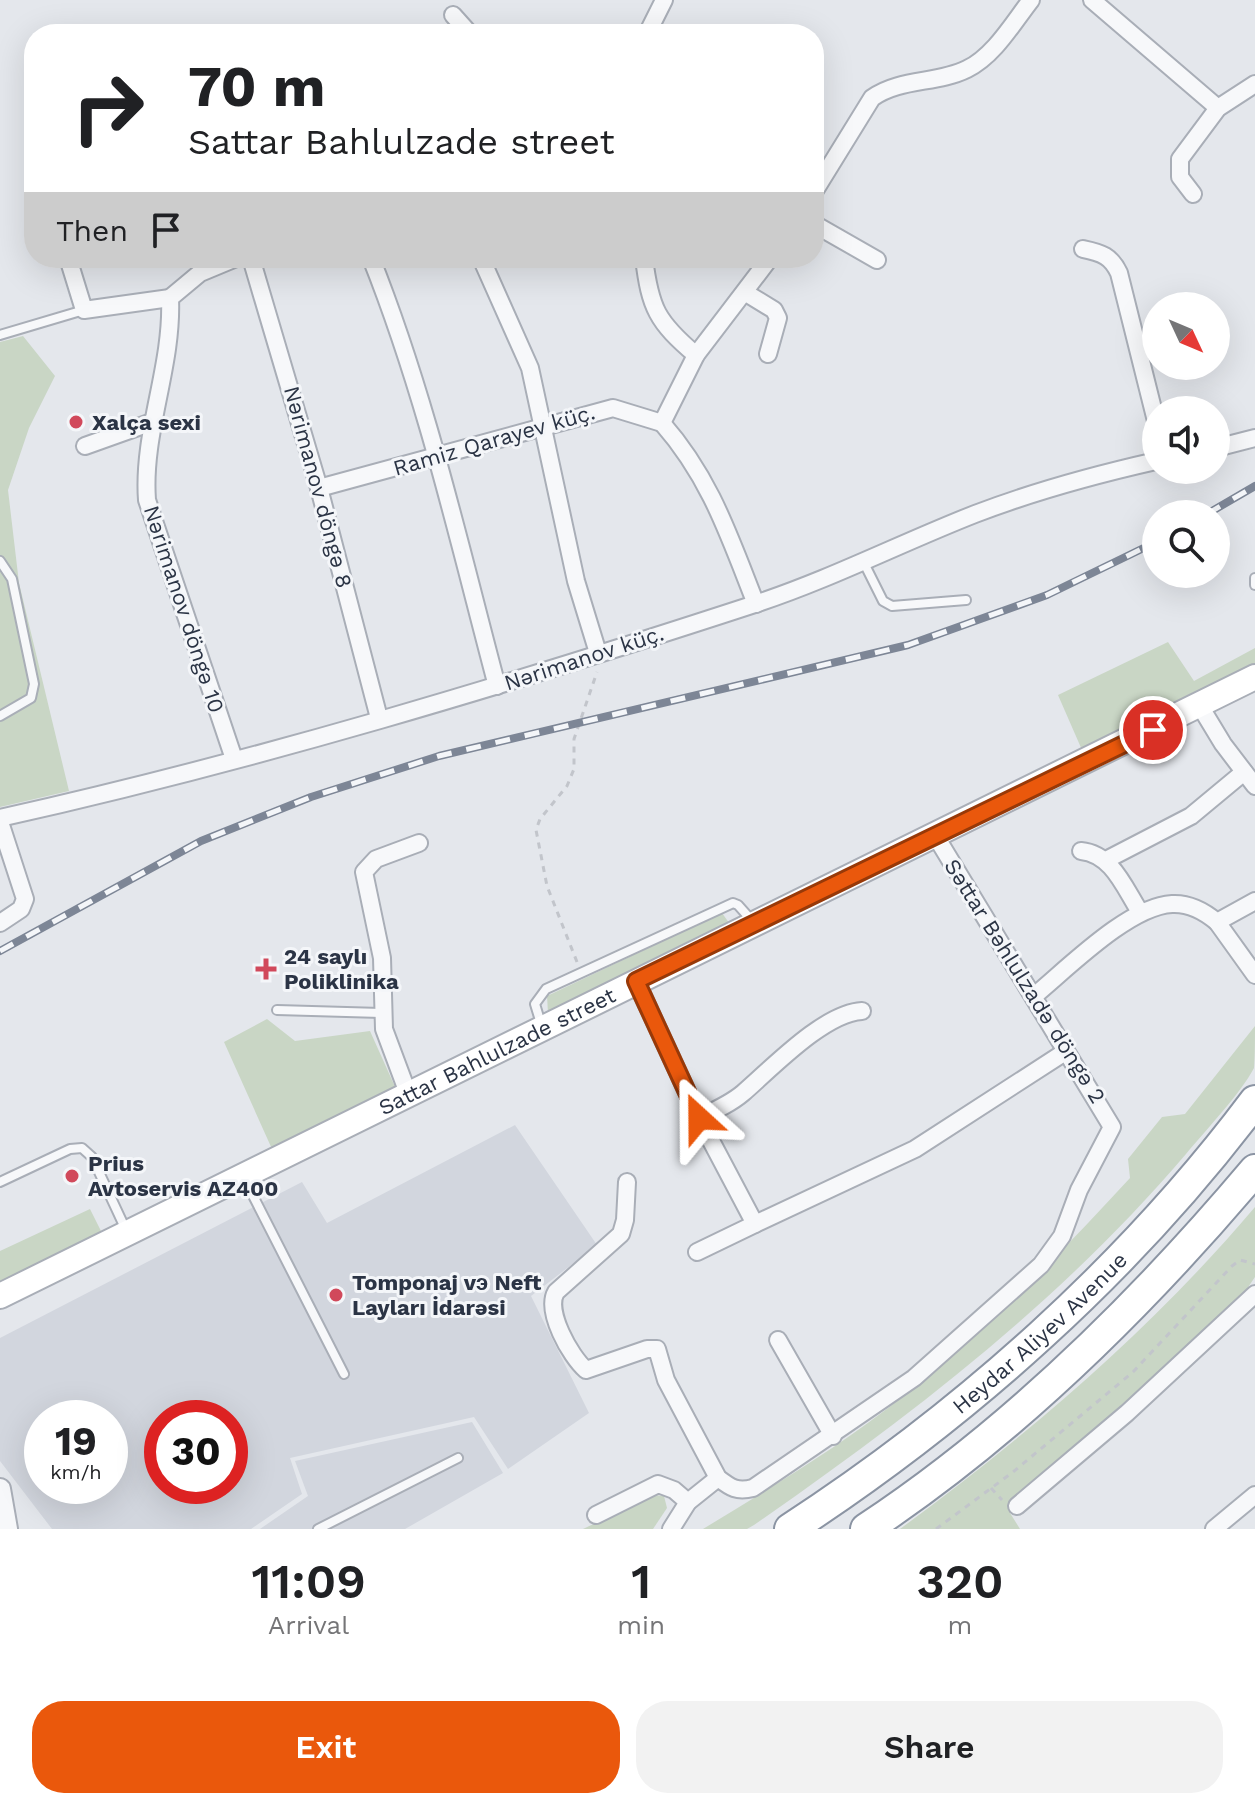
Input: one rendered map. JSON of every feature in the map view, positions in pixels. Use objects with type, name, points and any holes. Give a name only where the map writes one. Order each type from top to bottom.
[{"type":"highway","name":"Heydar Aliyev Avenue","points":[[790,1529],[848,1491],[916,1439],[1049,1326],[1178,1195],[1255,1101]]},
{"type":"highway","name":"Heydar Aliyev Avenue","points":[[866,1529],[965,1454],[1079,1356],[1143,1296],[1255,1170]]},
{"type":"main road","name":"Sattar Bahlulzade street","points":[[0,1296],[1254,680]]},
{"type":"street","points":[[652,24],[664,0]]},
{"type":"street","points":[[824,176],[872,98],[885,89],[966,70],[993,48],[1031,0]]},
{"type":"street","points":[[1103,3],[1218,108]]},
{"type":"street","points":[[453,15],[461,24]]},
{"type":"street","points":[[1193,194],[1180,177],[1180,159],[1218,108],[1255,84]]},
{"type":"street","points":[[824,230],[877,260]]},
{"type":"street","points":[[1083,249],[1102,253],[1113,260],[1119,273],[1150,396]]},
{"type":"street","points":[[71,268],[84,310],[170,298],[200,273],[212,268]]},
{"type":"street","name":"Nərimanov döngə 8","points":[[254,268],[319,488],[379,718]]},
{"type":"street","points":[[375,268],[390,305],[436,457],[497,686]]},
{"type":"street","points":[[485,268],[530,368],[576,581],[598,653]]},
{"type":"street","points":[[645,268],[648,297],[655,314],[696,355]]},
{"type":"street","points":[[756,604],[703,477],[692,457],[662,423],[696,355],[763,268]]},
{"type":"street","points":[[746,293],[774,310],[778,318],[768,354]]},
{"type":"street","name":"Nərimanov döngə 10","points":[[170,298],[167,345],[144,468],[147,500],[234,759]]},
{"type":"street","name":"Ramiz Qarayev küç.","points":[[319,488],[613,408],[662,423]]},
{"type":"street","points":[[85,446],[155,421]]},
{"type":"street","points":[[1230,444],[1255,438]]},
{"type":"street","name":"Nərimanov küç.","points":[[0,820],[497,686],[756,604],[1078,478],[1142,464]]},
{"type":"street","points":[[1200,706],[1255,786]]},
{"type":"street","points":[[1106,860],[1191,816],[1244,772]]},
{"type":"street","points":[[0,820],[25,899],[21,909],[0,923]]},
{"type":"street","name":"Səttar Bəhlulzadə döngə 2","points":[[718,1478],[731,1489],[753,1488],[914,1378],[1056,1248],[1079,1190],[1112,1127],[935,835]]},
{"type":"street","points":[[409,1096],[381,1013],[382,958],[364,872],[376,859],[419,843]]},
{"type":"street","points":[[1081,851],[1097,853],[1106,860],[1140,912]]},
{"type":"street","points":[[1217,922],[1255,901]]},
{"type":"street","points":[[1034,996],[1140,912],[1173,904],[1198,908],[1217,922],[1255,975]]},
{"type":"street","points":[[636,981],[699,1118],[755,1224]]},
{"type":"street","points":[[699,1118],[735,1099],[779,1060],[842,1015],[862,1011]]},
{"type":"street","points":[[697,1252],[915,1149],[1065,1052]]},
{"type":"street","points":[[627,1182],[621,1234],[556,1292],[550,1302],[551,1314],[579,1364],[586,1370],[647,1349],[657,1349],[666,1380],[718,1478],[688,1502],[671,1529]]},
{"type":"street","points":[[1017,1506],[1127,1413],[1255,1294]]},
{"type":"street","points":[[778,1340],[833,1436]]},
{"type":"street","points":[[596,1515],[658,1484],[674,1490],[688,1502]]},
{"type":"street","points":[[0,1489],[7,1529]]},
{"type":"street","points":[[1214,1529],[1255,1495]]},
{"type":"lane","points":[[0,335],[84,310]]},
{"type":"lane","points":[[0,561],[12,579],[34,684],[31,698],[0,716]]},
{"type":"lane","points":[[864,563],[883,601],[892,606],[966,600]]},
{"type":"lane","points":[[1255,578],[1255,585]]},
{"type":"lane","points":[[542,1028],[536,1013],[539,994],[581,972],[733,903],[754,923]]},
{"type":"lane","points":[[277,1010],[381,1013]]},
{"type":"lane","points":[[0,1182],[70,1149],[82,1148],[92,1157],[128,1234]]},
{"type":"lane","points":[[244,1177],[344,1374]]},
{"type":"lane","points":[[318,1529],[458,1458]]},
{"type":"path","points":[[581,972],[547,886],[536,830],[540,819],[567,786],[574,769],[574,739],[598,670],[598,653]]},
{"type":"path","points":[[936,1529],[1013,1472],[1133,1372],[1232,1266],[1240,1260],[1255,1264]]},
{"type":"shaded area","name":"Tomponaj vэ Neft Layları İdarəsi","points":[[515,1125],[597,1245],[531,1296],[589,1413],[508,1469],[474,1417],[290,1458],[302,1494],[251,1529],[52,1529],[33,1504],[128,1504],[128,1400],[24,1400],[24,1492],[0,1461],[0,1338],[302,1182],[327,1223]]},
{"type":"shaded area","points":[[472,1422],[503,1473],[405,1529],[260,1529],[308,1496],[295,1461]]},
{"type":"green space","points":[[23,336],[55,376],[29,428],[8,490],[19,583],[69,791],[0,807],[0,342]]},
{"type":"green space","points":[[1168,642],[1194,681],[1255,648],[1255,667],[1082,750],[1058,695]]},
{"type":"green space","points":[[722,913],[732,927],[548,1013],[547,996]]},
{"type":"green space","points":[[267,1019],[295,1041],[370,1031],[396,1089],[272,1149],[224,1042]]},
{"type":"green space","points":[[1255,1026],[1254,1068],[1232,1100],[1138,1208],[1036,1307],[927,1398],[754,1525],[747,1529],[703,1529],[853,1433],[962,1347],[1048,1264],[1130,1178],[1128,1159],[1162,1117],[1185,1114]]},
{"type":"green space","points":[[1255,1207],[1255,1277],[1238,1302],[1016,1499],[1010,1513],[1020,1529],[900,1529],[995,1456],[1087,1378],[1174,1296]]},
{"type":"green space","points":[[90,1209],[104,1237],[0,1286],[0,1251]]},
{"type":"green space","points":[[654,1495],[664,1496],[667,1508],[653,1529],[583,1529]]},
{"type":"railway","points":[[1230,501],[1255,486]]},
{"type":"railway","points":[[0,951],[201,841],[311,797],[439,756],[908,645],[1047,595],[1142,549]]},
{"type":"place","name":"Xalça sexi","points":[[76,422]]},
{"type":"place","name":"24 saylı Poliklinika","points":[[266,969]]},
{"type":"place","name":"Prius Avtoservis AZ400","points":[[72,1176]]},
{"type":"place","name":"Tomponaj vэ Neft Layları İdarəsi","points":[[336,1295]]},
{"type":"route","points":[[699,1118],[636,981],[1153,730]]}]
